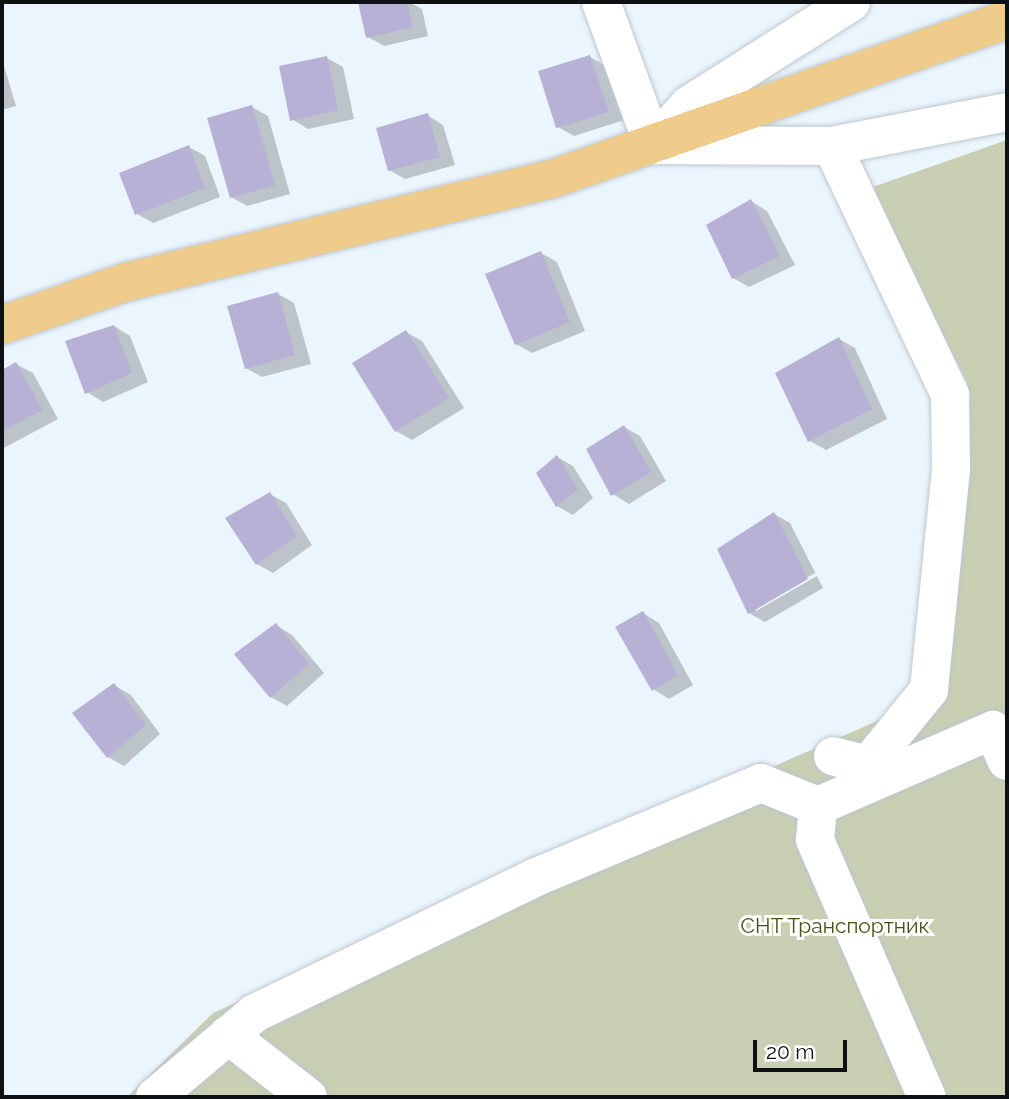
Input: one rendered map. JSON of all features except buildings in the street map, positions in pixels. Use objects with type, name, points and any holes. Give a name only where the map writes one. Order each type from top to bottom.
[{"type":"main road","points":[[2,325],[126,282],[440,209],[653,145],[1007,20]]},
{"type":"street","points":[[601,2],[653,145]]},
{"type":"street","points":[[653,145],[690,105],[851,2]]},
{"type":"street","points":[[653,145],[832,146],[1007,112]]},
{"type":"street","points":[[832,146],[950,395],[951,469],[929,690],[868,765],[833,756]]},
{"type":"street","points":[[155,1097],[255,1013],[534,878],[761,783],[818,806],[993,730],[1007,761]]},
{"type":"street","points":[[818,806],[816,841],[927,1097]]},
{"type":"street","points":[[229,1035],[308,1097]]},
{"type":"green space","name":"СНТ Транспортник","points":[[1007,140],[1007,1097],[127,1097],[213,1013],[945,691],[967,382],[867,189]]}]
